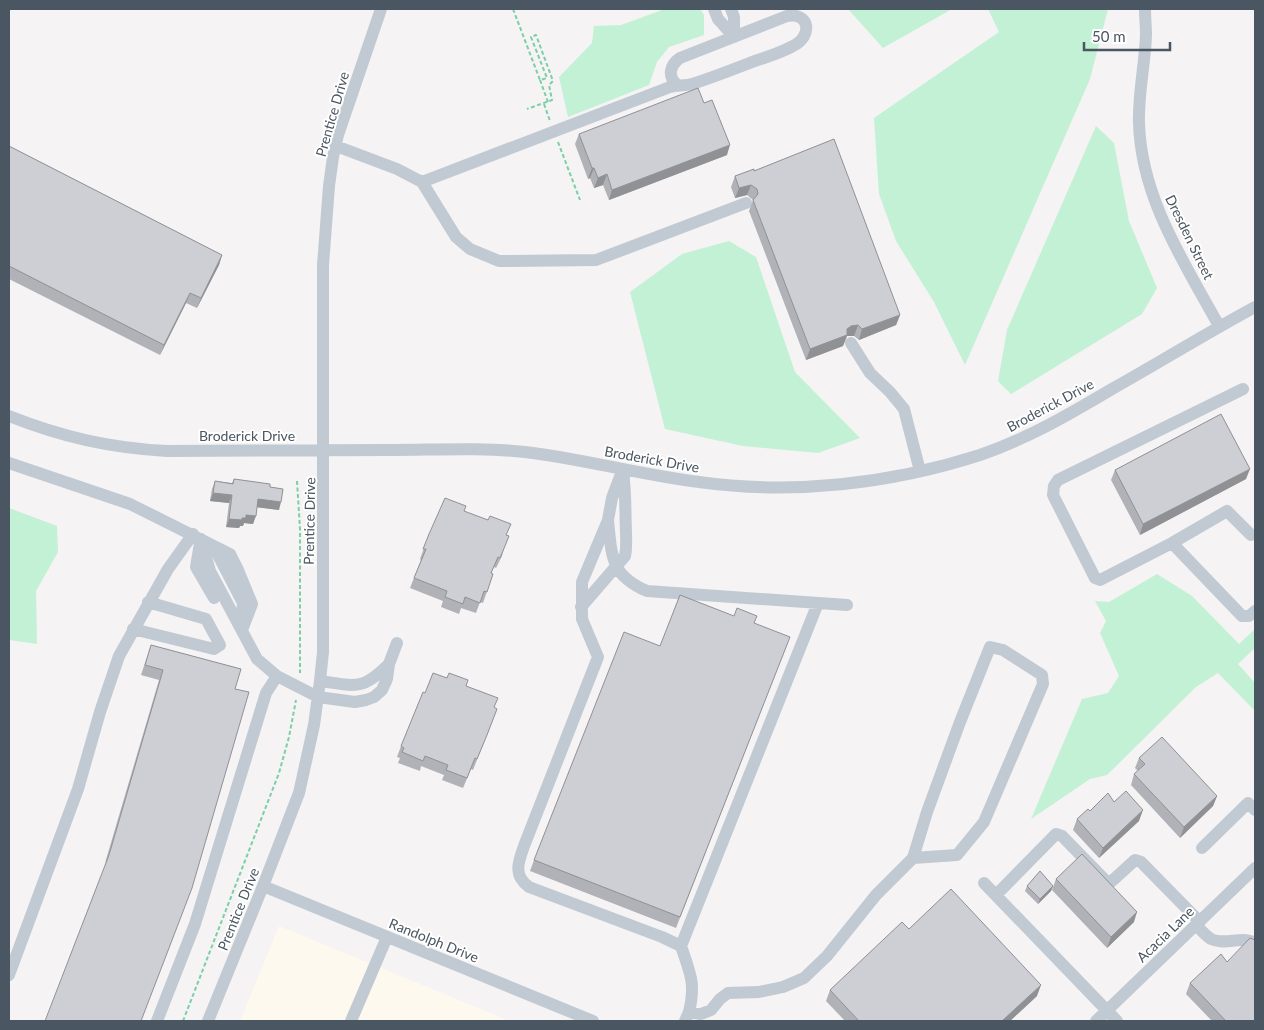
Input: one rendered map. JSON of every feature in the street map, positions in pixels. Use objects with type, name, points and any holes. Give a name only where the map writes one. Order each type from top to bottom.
[{"type":"street","name":"Prentice Drive","points":[[208,1021],[298,794],[314,725],[323,652],[323,265],[329,186],[336,146],[381,9]]},
{"type":"street","points":[[714,9],[718,20],[734,37]]},
{"type":"street","points":[[731,9],[734,17],[734,37]]},
{"type":"street","name":"Dresden Street","points":[[1144,9],[1146,35],[1139,122],[1144,164],[1150,188],[1166,228],[1219,326]]},
{"type":"street","points":[[422,182],[677,85],[682,86],[693,83],[795,45],[805,37],[806,25],[793,15],[680,58],[674,62],[670,70],[671,77],[677,85]]},
{"type":"street","points":[[336,146],[397,168],[422,182],[456,237],[470,249],[499,261],[596,260],[746,203]]},
{"type":"street","name":"Broderick Drive","points":[[9,416],[41,429],[76,439],[130,449],[167,451],[454,449],[525,452],[697,482],[771,489],[806,488],[858,482],[920,471],[979,455],[1022,439],[1060,420],[1219,326],[1255,307]]},
{"type":"street","points":[[851,342],[870,373],[904,409],[920,471]]},
{"type":"street","points":[[1243,389],[1058,480],[1054,486],[1053,495],[1095,578],[1100,580],[1172,543],[1227,511],[1254,535]]},
{"type":"street","points":[[9,463],[130,504],[197,537],[237,549],[246,565],[260,604],[242,630]]},
{"type":"street","points":[[623,469],[612,498],[608,520],[582,582],[582,619],[598,658],[524,846],[518,870],[522,882],[529,887],[662,937],[681,946]]},
{"type":"street","points":[[581,607],[625,556],[627,546],[626,496],[623,469]]},
{"type":"street","points":[[608,520],[612,557],[616,566],[628,581],[646,591],[847,605]]},
{"type":"street","points":[[9,974],[78,788],[100,712],[119,656],[168,569],[197,537]]},
{"type":"street","points":[[197,537],[217,553],[243,603],[242,630]]},
{"type":"street","points":[[197,537],[196,567],[223,612],[242,630],[257,659],[278,676],[298,687],[318,697],[355,702],[374,697],[382,690],[387,679],[389,664],[397,643]]},
{"type":"street","points":[[1172,543],[1242,616],[1249,616],[1255,610]]},
{"type":"street","points":[[134,629],[214,649],[220,645],[206,619],[148,602]]},
{"type":"street","points":[[818,603],[681,946],[693,983],[693,995],[687,1016],[711,1010],[728,993],[759,992],[783,987],[804,978],[827,956],[876,895],[913,858],[927,812],[990,647],[1003,650],[1042,675],[1043,684],[984,822],[956,856],[913,858]]},
{"type":"street","points":[[320,681],[356,686],[376,677],[389,664]]},
{"type":"street","points":[[157,1021],[195,924],[266,693],[278,676]]},
{"type":"street","points":[[1202,848],[1248,803],[1255,810]]},
{"type":"street","points":[[996,895],[1056,834],[1062,836],[1106,881],[1112,881],[1135,860],[1141,862],[1210,938],[1220,942],[1247,939],[1255,943]]},
{"type":"street","name":"Acacia Lane","points":[[1096,1021],[1255,868]]},
{"type":"street","points":[[984,883],[1117,1021]]},
{"type":"street","name":"Randolph Drive","points":[[263,886],[593,1021]]},
{"type":"street","points":[[351,1021],[387,937]]},
{"type":"path","points":[[513,9],[548,102]]},
{"type":"path","points":[[528,109],[552,100],[549,85],[553,81],[536,35],[531,37],[547,78],[540,80]]},
{"type":"path","points":[[543,103],[580,200]]},
{"type":"path","points":[[183,1021],[279,773],[289,737],[298,687],[301,599],[297,481]]},
{"type":"shaded area","points":[[279,926],[510,1021],[240,1021]]},
{"type":"green space","points":[[665,9],[700,9],[704,15],[704,35],[669,47],[657,62],[649,85],[568,117],[559,77],[592,43],[594,26],[621,25]]},
{"type":"green space","points":[[848,9],[952,9],[883,48]]},
{"type":"green space","points":[[988,9],[1108,9],[1090,79],[965,365],[934,302],[896,241],[879,194],[874,118],[999,32]]},
{"type":"green space","points":[[1096,126],[1114,143],[1129,221],[1157,288],[1142,314],[1011,394],[998,381],[1007,330]]},
{"type":"green space","points":[[729,241],[756,257],[795,372],[860,438],[818,453],[743,446],[665,429],[630,292],[682,254]]},
{"type":"green space","points":[[9,508],[57,526],[58,552],[36,591],[37,644],[9,640]]},
{"type":"green space","points":[[1157,574],[1192,596],[1239,644],[1255,629],[1255,648],[1238,664],[1255,683],[1255,711],[1218,673],[1196,687],[1107,775],[1090,779],[1031,819],[1082,699],[1108,693],[1119,676],[1100,633],[1106,621],[1095,601],[1109,602]]},
{"type":"building","points":[[698,88],[704,103],[712,100],[730,145],[612,190],[607,174],[598,178],[594,168],[592,168],[579,134]]},
{"type":"building","points":[[834,139],[900,315],[862,329],[858,325],[851,326],[847,329],[847,335],[810,349],[753,200],[758,194],[757,189],[751,185],[739,188],[735,176],[754,169],[754,171]]},
{"type":"building","points":[[9,146],[222,255],[201,298],[190,293],[164,345],[9,266]]},
{"type":"building","points":[[1221,414],[1250,469],[1143,524],[1115,470]]},
{"type":"building","points":[[234,479],[270,484],[270,487],[283,489],[281,502],[258,499],[256,516],[246,515],[246,518],[242,518],[242,520],[229,519],[232,495],[213,493],[215,481],[233,484]]},
{"type":"building","points":[[445,498],[466,506],[464,511],[488,520],[490,516],[511,524],[506,535],[509,536],[500,558],[498,557],[491,573],[493,574],[487,592],[484,591],[480,603],[465,597],[463,604],[445,597],[447,591],[414,578],[426,549],[423,549]]},
{"type":"building","points":[[680,595],[734,616],[737,608],[757,616],[754,623],[790,637],[680,917],[534,860],[624,632],[660,646]]},
{"type":"building","points":[[151,645],[241,669],[235,689],[249,692],[192,888],[141,1021],[45,1021],[109,855],[163,670],[145,665]]},
{"type":"building","points":[[433,673],[447,678],[449,673],[468,680],[466,686],[498,698],[494,707],[497,709],[487,735],[467,778],[446,770],[448,765],[425,756],[423,761],[402,752],[404,748],[401,746],[423,692],[425,693]]},
{"type":"building","points":[[1162,737],[1217,796],[1184,827],[1134,774],[1145,764],[1139,758]]},
{"type":"building","points":[[1126,791],[1143,810],[1103,848],[1077,819],[1088,809],[1090,811],[1108,793],[1114,802]]},
{"type":"building","points":[[1082,854],[1137,912],[1111,937],[1056,879]]},
{"type":"building","points":[[1040,871],[1053,886],[1040,899],[1027,886]]},
{"type":"building","points":[[951,889],[1041,985],[1002,1021],[859,1021],[830,990],[902,922],[909,929]]},
{"type":"building","points":[[1250,938],[1255,940],[1255,1021],[1226,1021],[1190,983],[1221,954],[1227,962]]}]
